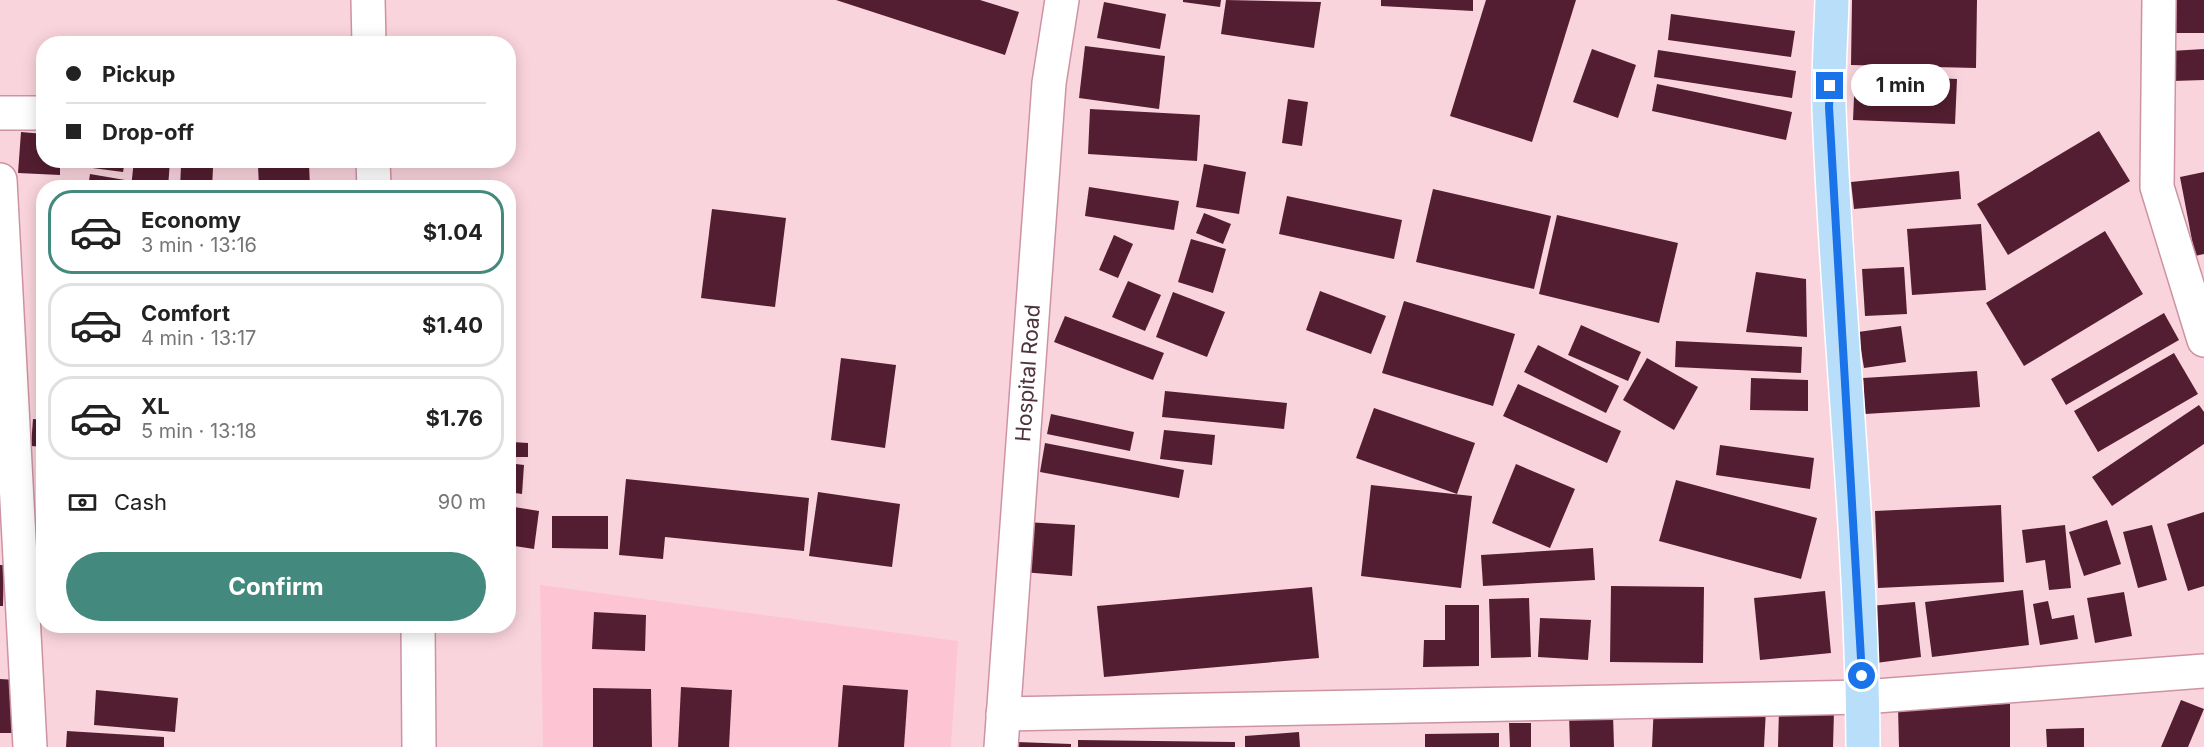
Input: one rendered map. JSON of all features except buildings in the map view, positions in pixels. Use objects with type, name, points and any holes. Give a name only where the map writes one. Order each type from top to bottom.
[{"type":"main road","points":[[1832,0],[1829,107],[1863,697],[1863,747]]},
{"type":"street","points":[[368,0],[369,36]]},
{"type":"street","name":"Hospital Road","points":[[1001,747],[1049,83],[1062,0]]},
{"type":"street","points":[[2159,0],[2157,187],[2204,340]]},
{"type":"street","points":[[0,113],[36,113]]},
{"type":"street","points":[[0,180],[30,747]]},
{"type":"street","points":[[418,633],[419,747]]},
{"type":"street","points":[[1003,714],[1863,697],[2204,671]]},
{"type":"shaded area","points":[[540,585],[958,641],[951,747],[543,747]]},
{"type":"route","points":[[1830,86],[1829,107],[1862,676]]}]
